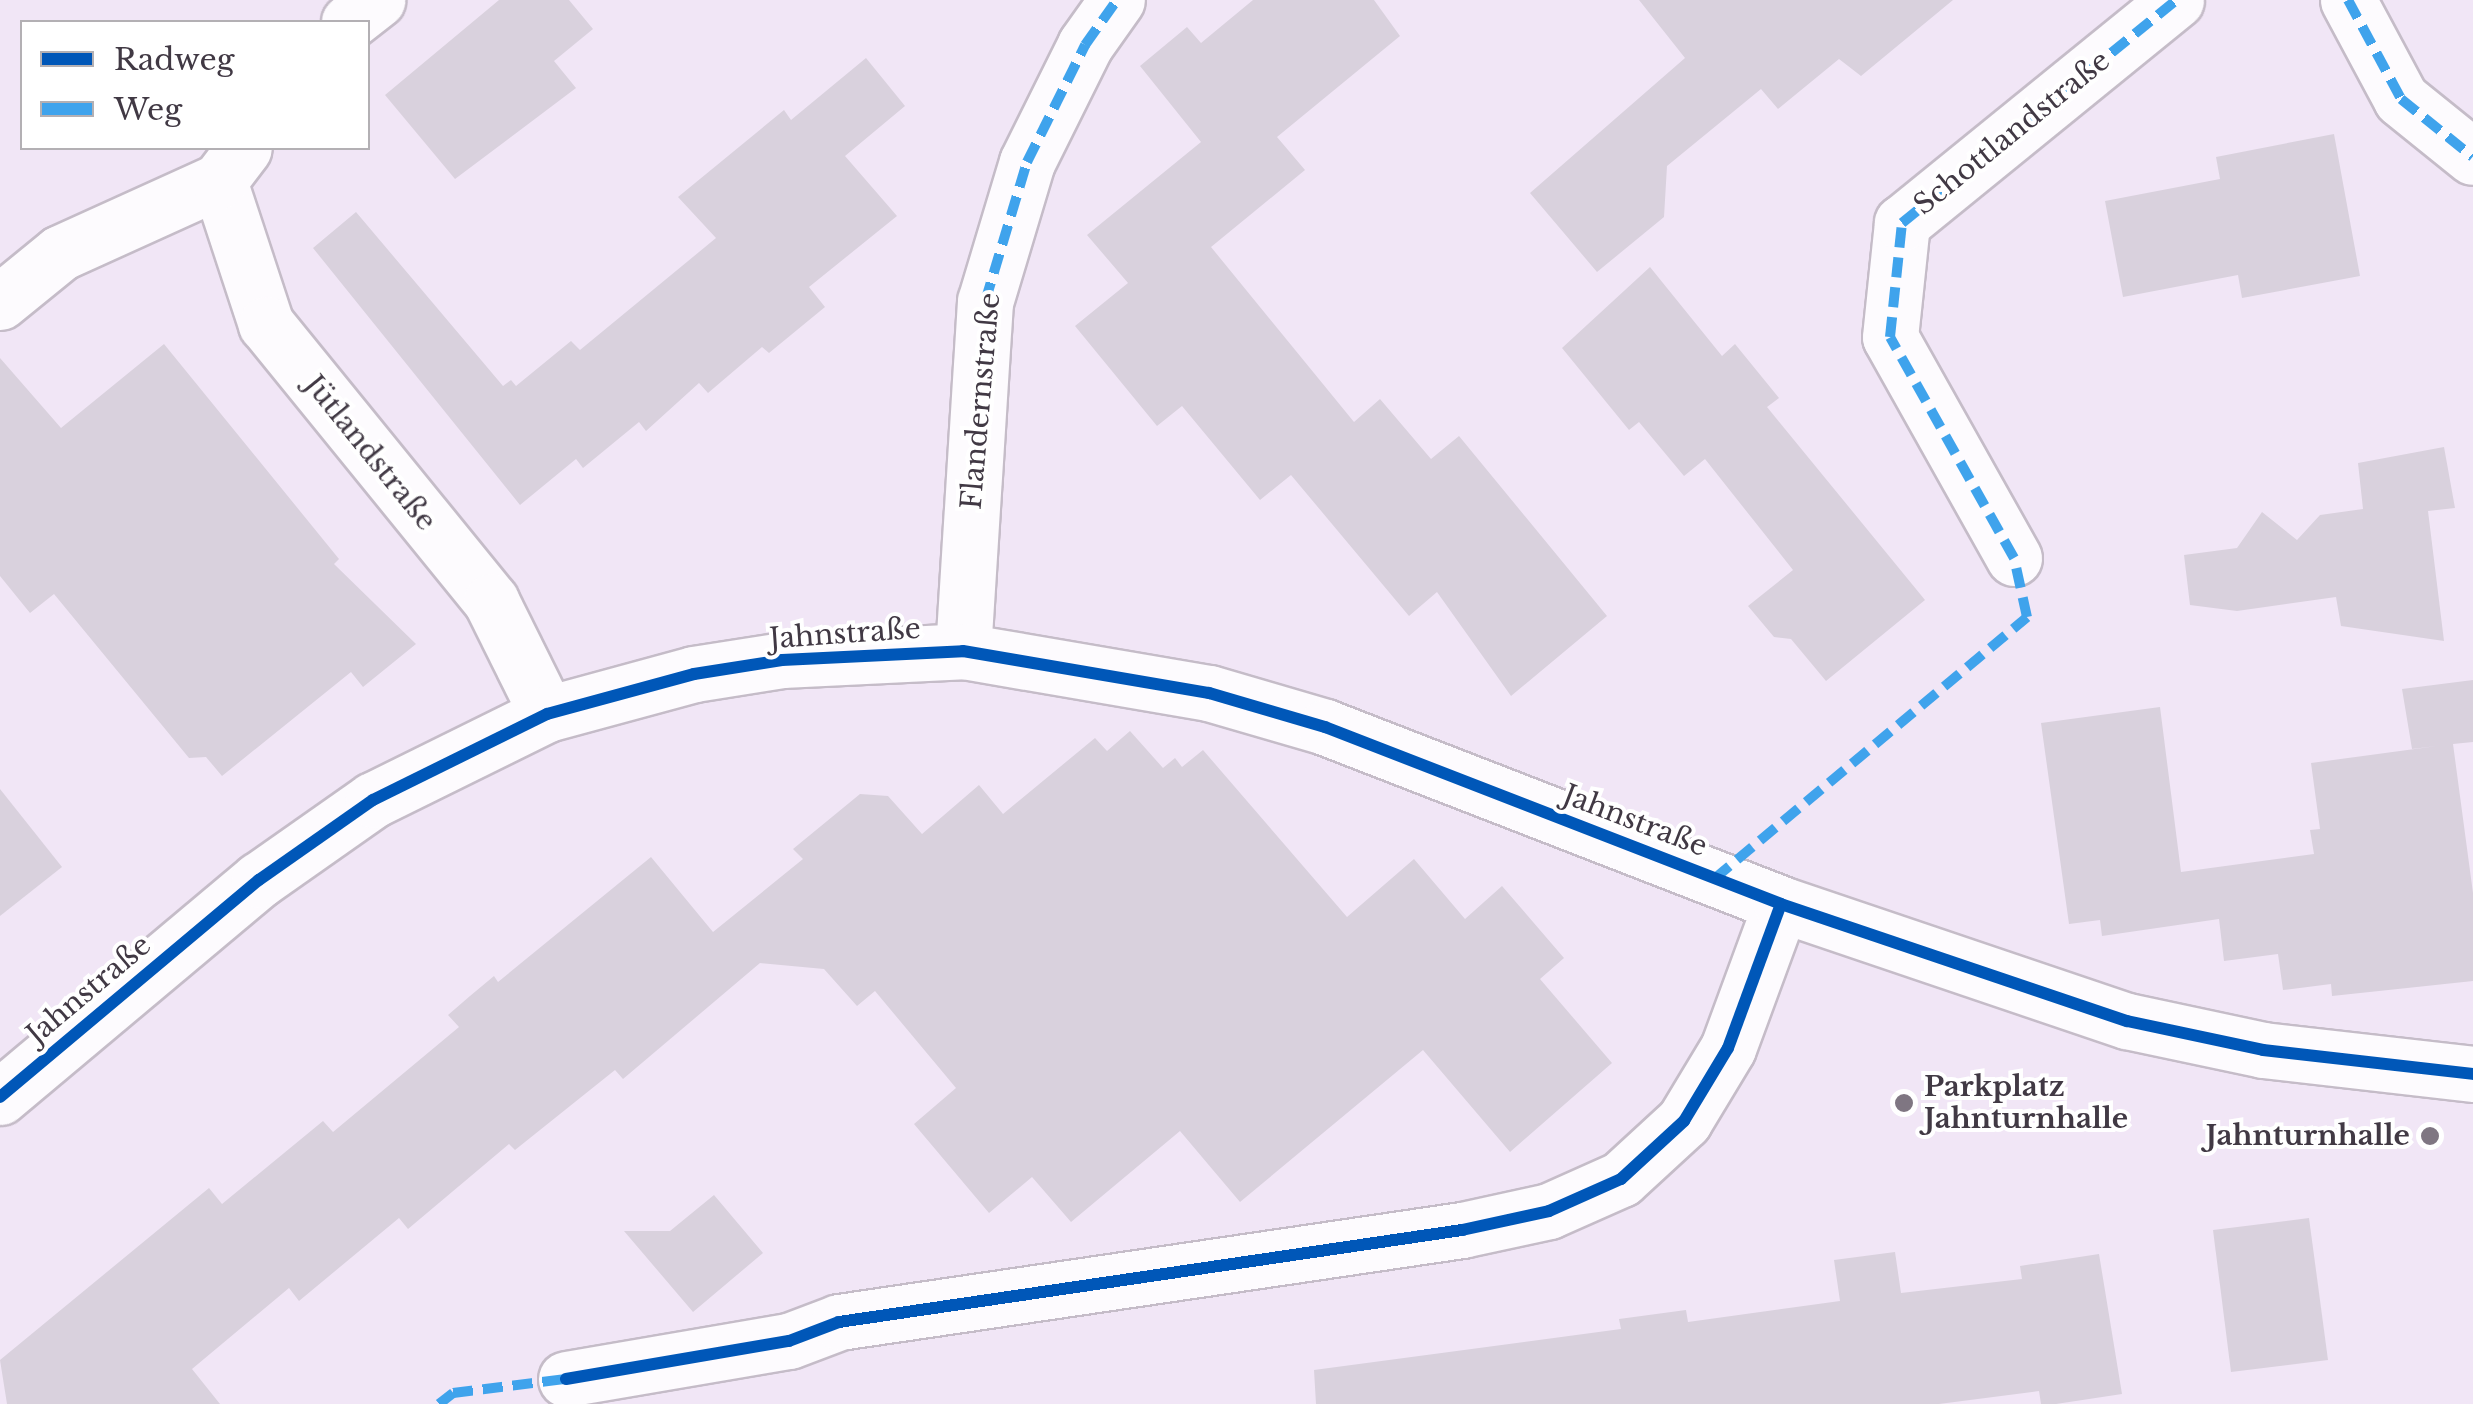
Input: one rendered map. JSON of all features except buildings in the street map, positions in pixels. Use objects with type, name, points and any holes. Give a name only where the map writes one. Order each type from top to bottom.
[{"type":"street","points":[[352,20],[377,0]]},
{"type":"street","name":"Flandernstraße","points":[[963,651],[985,302],[1028,162],[1086,45],[1117,0]]},
{"type":"street","name":"Schottlandstraße","points":[[2014,558],[1890,338],[1902,223],[2176,0]]},
{"type":"street","points":[[2348,0],[2401,99],[2473,157]]},
{"type":"street","name":"Jütlandstraße","points":[[0,302],[60,253],[232,164],[266,324],[491,601],[547,714]]},
{"type":"street","name":"Jahnstraße","points":[[0,1096],[291,857],[372,800],[547,714],[747,666],[963,651],[1190,690],[1325,728],[1781,904],[2196,1038],[2360,1065],[2473,1074]]},
{"type":"street","points":[[566,1379],[789,1342],[839,1322],[1462,1230],[1549,1211],[1621,1179],[1684,1121],[1728,1048],[1781,904]]},
{"type":"marked path","points":[[985,302],[1027,162],[1085,45],[1117,0]]},
{"type":"marked path","points":[[1714,879],[2027,617],[2014,558],[1890,337],[1902,223],[2176,0]]},
{"type":"marked path","points":[[2348,0],[2401,99],[2473,157]]},
{"type":"marked path","points":[[439,1404],[453,1393],[566,1379]]},
{"type":"cycle path","points":[[0,1097],[259,880],[373,800],[547,714],[694,674],[782,660],[963,651],[1209,693],[1325,727],[1781,904],[2127,1021],[2263,1050],[2473,1074]]},
{"type":"cycle path","points":[[566,1379],[789,1341],[839,1322],[1462,1230],[1549,1211],[1621,1179],[1684,1121],[1728,1048],[1781,904]]},
{"type":"place","name":"Parkplatz Jahnturnhalle","points":[[1904,1103]]},
{"type":"place","name":"Jahnturnhalle","points":[[2430,1136]]}]
